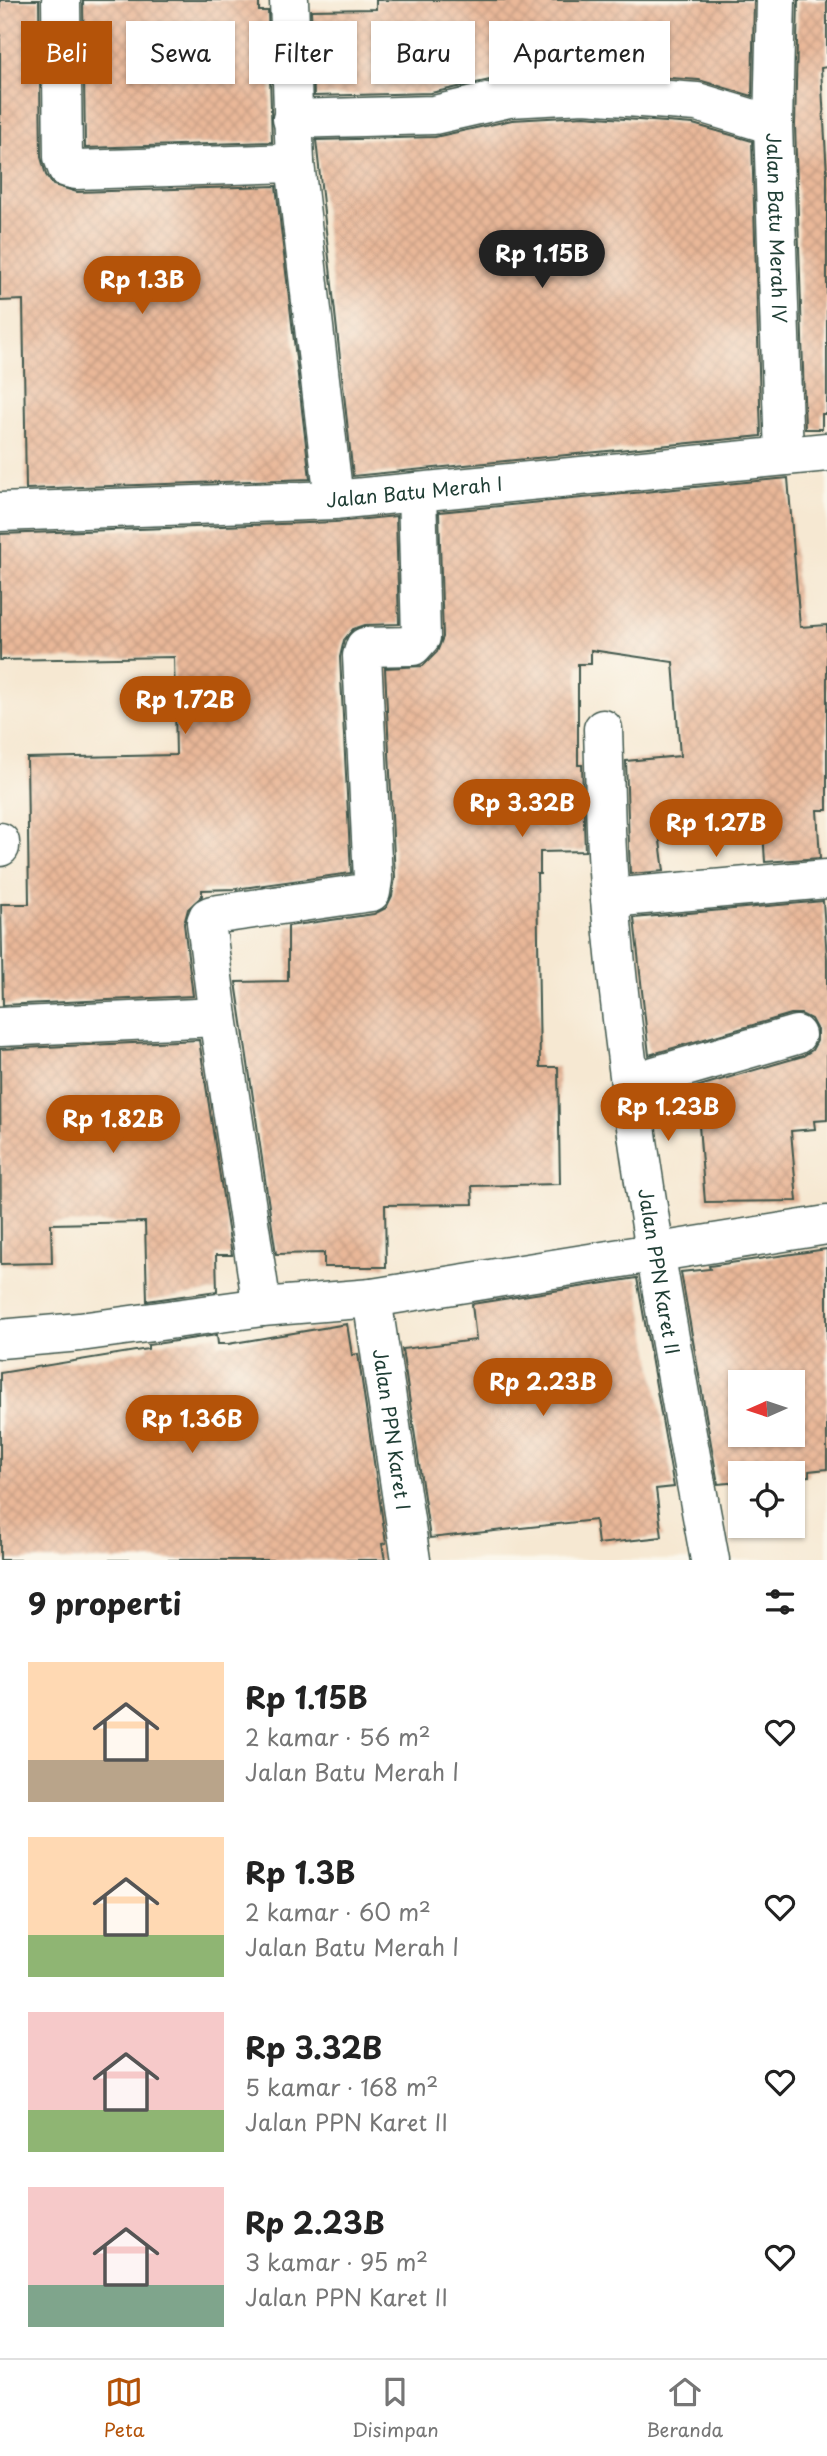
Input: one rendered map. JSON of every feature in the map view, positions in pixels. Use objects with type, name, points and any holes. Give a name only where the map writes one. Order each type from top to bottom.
[{"type":"street","points":[[61,0],[63,157],[67,168],[76,170],[295,163]]},
{"type":"street","points":[[289,0],[295,163],[334,500]]},
{"type":"street","name":"Jalan Batu Merah IV","points":[[776,0],[773,125],[784,456]]},
{"type":"street","points":[[292,118],[434,115],[509,97],[584,94],[697,102],[773,125]]},
{"type":"street","name":"Jalan Batu Merah I","points":[[0,512],[334,500],[827,452]]},
{"type":"street","points":[[262,1307],[206,922],[208,917],[371,892],[373,879],[362,656],[365,648],[413,646],[421,637],[417,492]]},
{"type":"street","name":"Jalan PPN Karet II","points":[[603,729],[610,898],[630,1083],[654,1254],[710,1560]]},
{"type":"street","points":[[0,842],[0,847]]},
{"type":"street","points":[[610,898],[827,879]]},
{"type":"street","points":[[0,1027],[218,1017]]},
{"type":"street","points":[[630,1083],[796,1035]]},
{"type":"street","points":[[0,1339],[80,1332],[262,1307],[372,1298],[827,1225]]},
{"type":"street","name":"Jalan PPN Karet I","points":[[372,1298],[411,1560]]},
{"type":"building","points":[[0,0],[39,0],[39,21],[21,21],[21,84],[40,84],[41,157],[46,175],[53,185],[77,192],[276,186],[310,479],[26,489],[23,300],[0,301]]},
{"type":"building","points":[[83,0],[259,0],[259,11],[268,11],[268,21],[249,21],[249,84],[270,84],[272,142],[85,148],[84,84],[112,84],[112,21],[83,21]]},
{"type":"building","points":[[376,0],[754,0],[752,96],[699,80],[670,78],[670,21],[489,21],[489,80],[475,83],[475,21],[371,21],[371,84],[472,84],[431,93],[314,96],[314,84],[357,84],[357,21],[311,21],[311,10],[376,9]]},
{"type":"building","points":[[798,0],[827,0],[827,67],[821,68],[827,175],[827,414],[822,414],[822,429],[805,429],[795,125]]},
{"type":"building","points":[[584,116],[693,124],[752,141],[761,436],[353,476],[316,140],[435,137],[512,120]]},
{"type":"building","points":[[788,478],[800,627],[827,625],[827,810],[817,810],[820,858],[765,862],[762,815],[676,822],[676,825],[658,826],[664,871],[630,874],[626,761],[680,756],[673,662],[591,650],[591,664],[578,664],[578,765],[582,765],[585,851],[540,852],[540,874],[537,874],[540,1067],[558,1067],[560,1184],[472,1186],[473,1204],[385,1205],[386,1267],[324,1267],[324,1253],[276,1254],[236,982],[288,981],[288,926],[374,914],[386,908],[392,896],[395,878],[385,668],[423,666],[437,652],[443,637],[439,512]]},
{"type":"building","points":[[396,516],[399,624],[365,625],[353,629],[344,640],[340,657],[351,873],[236,889],[202,890],[202,896],[188,909],[184,924],[193,996],[3,1005],[1,904],[29,904],[27,758],[176,755],[174,657],[0,660],[0,534],[335,522]]},
{"type":"building","points":[[823,901],[827,958],[827,1120],[814,1121],[815,1129],[791,1131],[797,1201],[705,1202],[696,1087],[803,1056],[812,1050],[817,1041],[817,1030],[811,1019],[801,1014],[791,1014],[649,1055],[634,918]]},
{"type":"building","points":[[199,1040],[232,1255],[216,1255],[217,1291],[147,1301],[145,1222],[51,1224],[52,1263],[1,1264],[0,1049]]},
{"type":"building","points":[[827,1249],[827,1469],[809,1471],[809,1476],[805,1476],[805,1461],[728,1461],[728,1483],[718,1484],[681,1272],[710,1269],[709,1266]]},
{"type":"building","points":[[637,1278],[674,1487],[656,1489],[662,1537],[598,1544],[595,1520],[430,1538],[402,1349],[476,1340],[472,1304]]},
{"type":"building","points":[[347,1324],[352,1355],[358,1354],[386,1543],[382,1544],[385,1560],[0,1560],[0,1373],[217,1335],[218,1344],[228,1344]]}]
